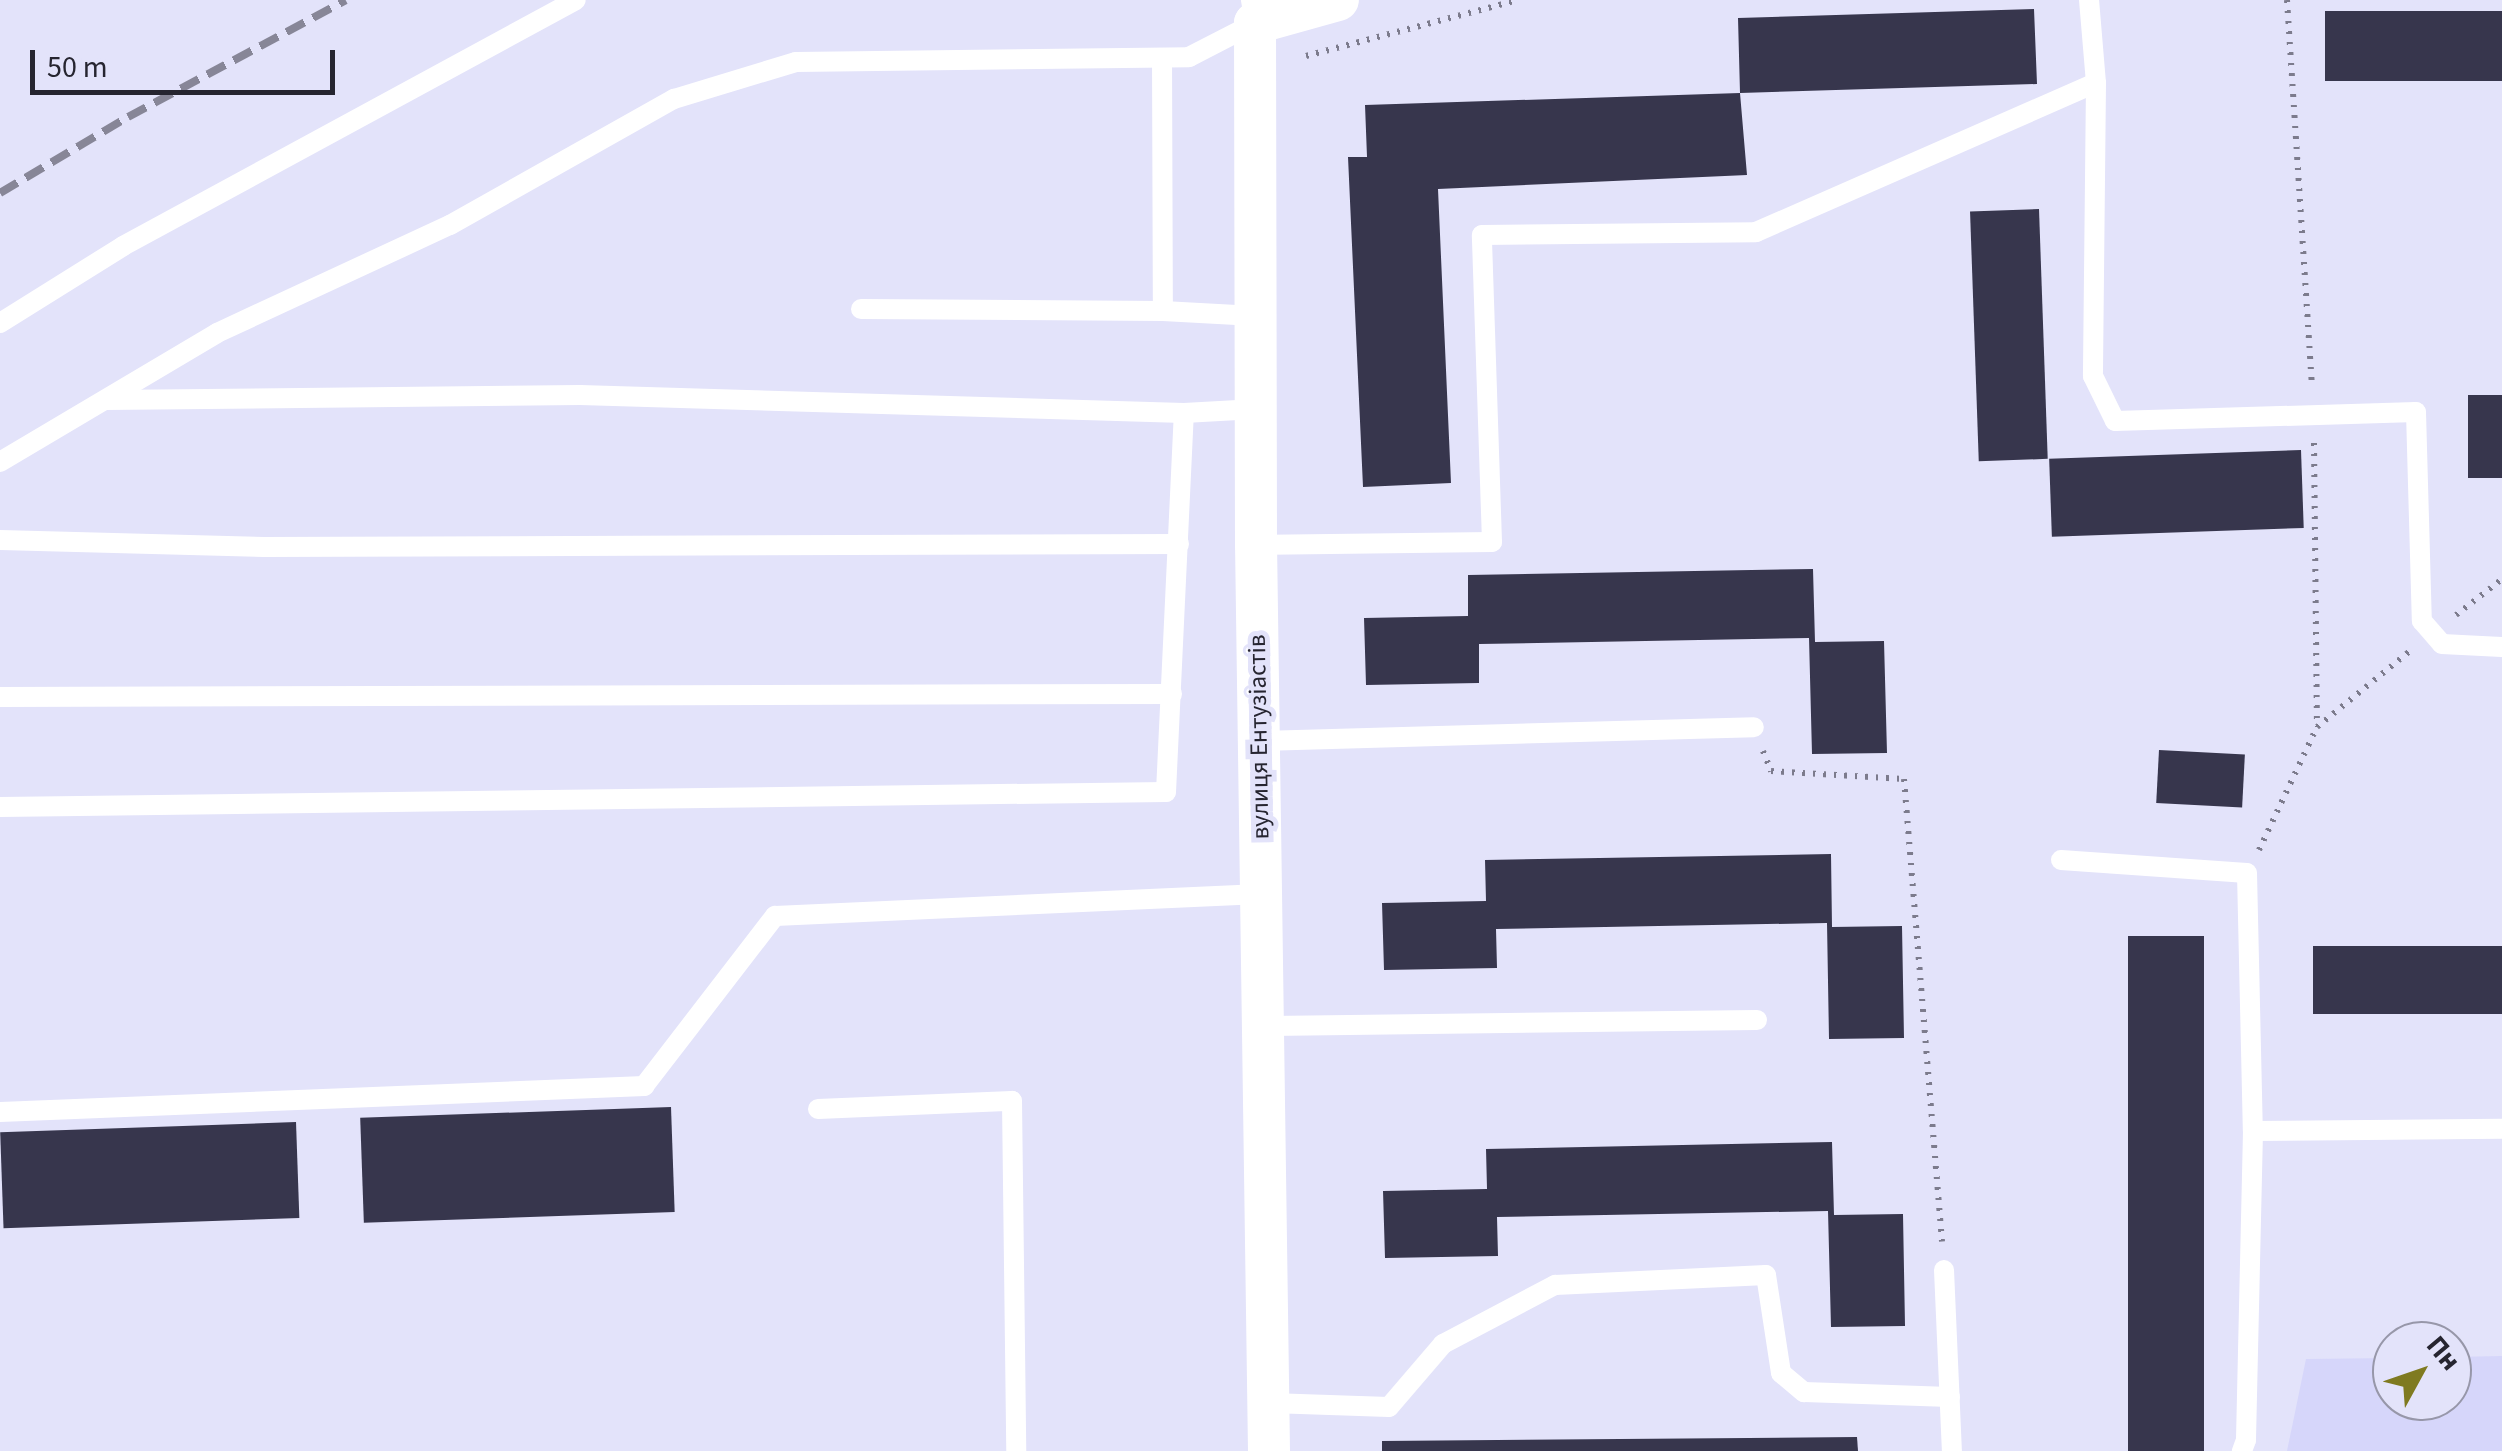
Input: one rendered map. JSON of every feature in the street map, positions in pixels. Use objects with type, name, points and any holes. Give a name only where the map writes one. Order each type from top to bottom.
[{"type":"street","points":[[1253,12],[1338,0]]},
{"type":"street","name":"вулиця Ентузіастів","points":[[1253,12],[1269,1451]]},
{"type":"lane","points":[[0,322],[123,246],[576,0]]},
{"type":"lane","points":[[2089,0],[2096,83],[2093,376],[2115,421],[2416,412],[2422,621],[2442,644],[2502,647]]},
{"type":"lane","points":[[0,462],[217,333],[450,225],[674,99],[796,62],[1189,58],[1253,12]]},
{"type":"lane","points":[[1162,58],[1163,310]]},
{"type":"lane","points":[[1256,545],[1492,542],[1482,235],[1756,232],[2096,83]]},
{"type":"lane","points":[[860,309],[1163,310],[1255,316]]},
{"type":"lane","points":[[104,400],[580,395],[1184,412],[1256,409]]},
{"type":"lane","points":[[0,807],[1166,792],[1184,412]]},
{"type":"lane","points":[[0,540],[264,547],[1179,544]]},
{"type":"lane","points":[[0,697],[1172,694]]},
{"type":"lane","points":[[1259,741],[1754,727]]},
{"type":"lane","points":[[2061,860],[2247,874],[2253,1131],[2246,1440],[2242,1451]]},
{"type":"lane","points":[[0,1112],[644,1086],[775,916],[1262,894]]},
{"type":"lane","points":[[1263,1026],[1757,1020]]},
{"type":"lane","points":[[818,1109],[1012,1101],[1016,1451]]},
{"type":"lane","points":[[2253,1131],[2502,1128]]},
{"type":"lane","points":[[1944,1270],[1952,1451]]},
{"type":"lane","points":[[1270,1403],[1389,1407],[1443,1344],[1555,1285],[1766,1275],[1781,1372],[1804,1392],[1950,1398]]},
{"type":"path","points":[[1286,62],[1518,0]]},
{"type":"path","points":[[2287,0],[2314,415],[2317,727]]},
{"type":"path","points":[[2247,874],[2317,727],[2502,578]]},
{"type":"path","points":[[1754,727],[1771,771],[1904,779],[1944,1270]]},
{"type":"shaded area","points":[[2502,1356],[2502,1451],[2287,1451],[2306,1359],[2372,1358],[2372,1421],[2472,1421],[2472,1357]]},
{"type":"building","points":[[2034,9],[2037,84],[1740,93],[1738,18]]},
{"type":"building","points":[[2325,11],[2502,11],[2502,81],[2325,81]]},
{"type":"building","points":[[1740,93],[1747,175],[1438,189],[1451,483],[1363,487],[1348,157],[1367,157],[1365,105]]},
{"type":"building","points":[[2039,209],[2048,459],[1979,461],[1970,211]]},
{"type":"building","points":[[2468,395],[2502,395],[2502,478],[2468,478]]},
{"type":"building","points":[[2301,450],[2304,528],[2052,537],[2049,459]]},
{"type":"building","points":[[1813,569],[1815,642],[1884,641],[1887,753],[1812,754],[1809,638],[1479,644],[1479,683],[1366,685],[1364,618],[1468,616],[1468,575]]},
{"type":"building","points":[[2159,750],[2245,755],[2242,807],[2156,803]]},
{"type":"building","points":[[1831,854],[1832,927],[1902,926],[1904,1038],[1829,1039],[1827,923],[1496,929],[1497,968],[1384,970],[1382,903],[1486,901],[1485,860]]},
{"type":"building","points":[[2128,936],[2204,936],[2204,1451],[2128,1451]]},
{"type":"building","points":[[2313,946],[2502,946],[2502,1014],[2313,1014]]},
{"type":"building","points":[[671,1107],[675,1212],[364,1223],[360,1118]]},
{"type":"building","points":[[296,1122],[299,1218],[4,1228],[0,1132]]},
{"type":"building","points":[[1832,1142],[1834,1215],[1903,1214],[1905,1326],[1831,1327],[1828,1211],[1497,1217],[1498,1256],[1385,1258],[1383,1191],[1487,1189],[1486,1149]]},
{"type":"building","points":[[1857,1437],[1858,1451],[1382,1451],[1382,1441]]},
{"type":"railway","points":[[0,193],[128,117],[346,0]]}]
